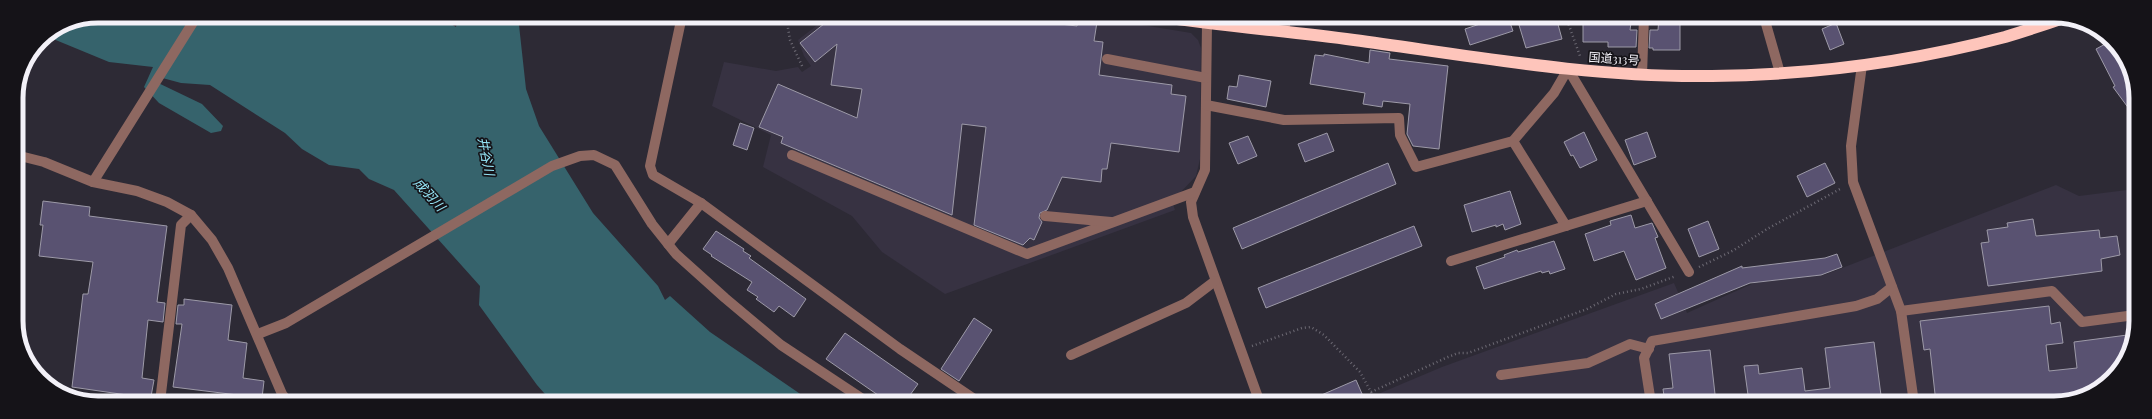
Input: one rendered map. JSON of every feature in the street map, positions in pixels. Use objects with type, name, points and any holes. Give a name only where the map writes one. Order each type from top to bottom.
[{"type":"highway","name":"国道313号","points":[[1201,23],[1284,30],[1568,69],[1642,75],[1712,76],[1780,73],[1862,65],[1927,55],[1991,40],[2044,23]]},
{"type":"street","points":[[93,182],[192,23]]},
{"type":"street","points":[[681,23],[650,166],[653,175],[701,203],[900,349],[971,396]]},
{"type":"street","points":[[1284,30],[1285,23]]},
{"type":"street","points":[[1642,75],[1644,23]]},
{"type":"street","points":[[1766,23],[1780,73]]},
{"type":"street","points":[[1207,24],[1205,170],[1191,202],[1193,217],[1257,396]]},
{"type":"street","points":[[1107,59],[1206,78]]},
{"type":"street","points":[[1862,65],[1851,146],[1853,182],[1901,312],[1913,396]]},
{"type":"street","points":[[1206,105],[1284,120],[1399,118],[1400,135],[1416,167],[1513,141],[1554,93],[1568,69],[1689,272]]},
{"type":"street","points":[[1513,141],[1566,226]]},
{"type":"street","points":[[792,154],[1028,254],[1195,192]]},
{"type":"street","points":[[263,332],[286,323],[552,166],[580,156],[594,155],[615,165],[632,194],[668,244],[725,298],[781,345],[858,396]]},
{"type":"street","points":[[23,157],[44,162],[93,182],[137,191],[167,202],[191,215],[208,234],[263,332],[284,396]]},
{"type":"street","points":[[1451,261],[1647,201]]},
{"type":"street","points":[[668,244],[701,203]]},
{"type":"street","points":[[161,396],[181,225],[191,215]]},
{"type":"street","points":[[1045,216],[1115,222]]},
{"type":"street","points":[[1071,355],[1186,303],[1215,281]]},
{"type":"street","points":[[1650,396],[1644,358],[1652,341],[1856,306],[1877,299],[1892,287]]},
{"type":"street","points":[[1901,312],[2052,291],[2082,322],[2129,316]]},
{"type":"street","points":[[1501,374],[1588,363],[1630,344],[1648,349]]},
{"type":"path","points":[[787,23],[790,40],[803,68]]},
{"type":"path","points":[[1568,23],[1585,70]]},
{"type":"path","points":[[1372,392],[1458,353],[1468,353],[1587,309],[1616,294],[1641,289],[1689,272],[1734,250],[1767,229],[1853,182]]},
{"type":"path","points":[[1240,350],[1302,328],[1311,327],[1324,336],[1360,372],[1374,396]]},
{"type":"shaded area","points":[[820,23],[1130,23],[1191,33],[1198,40],[1201,48],[1200,159],[1196,176],[1179,194],[1171,198],[1175,210],[945,294],[882,252],[852,216],[763,167],[771,135],[712,106],[724,62],[776,71],[798,67],[802,72],[811,66],[804,56],[798,40]]},
{"type":"shaded area","points":[[2056,185],[2079,196],[2129,190],[2129,321],[2125,345],[2114,367],[2100,381],[2092,386],[2069,395],[1379,396],[1378,394],[1442,367],[1674,283],[1687,313],[1754,283],[1824,275]]},
{"type":"water","points":[[93,23],[449,23],[456,27],[457,23],[519,23],[526,89],[539,126],[593,213],[658,286],[665,300],[670,296],[710,332],[803,396],[547,396],[537,385],[479,305],[480,286],[394,190],[369,179],[359,169],[329,165],[302,149],[285,133],[210,85],[181,83],[155,76],[152,80],[202,104],[223,126],[221,131],[211,133],[159,103],[144,87],[153,67],[109,62],[52,39],[74,27]]},
{"type":"building","points":[[825,23],[1052,23],[1077,26],[1077,23],[1097,23],[1094,41],[1103,42],[1099,75],[1172,85],[1171,94],[1186,96],[1179,152],[1111,143],[1107,169],[1102,169],[1101,182],[1062,177],[1047,210],[1040,213],[1039,218],[1042,222],[1034,240],[1030,238],[1023,245],[974,225],[986,127],[962,124],[952,215],[781,143],[783,137],[759,127],[778,84],[857,118],[862,89],[831,85],[837,44],[815,62],[800,43]]},
{"type":"building","points":[[1483,23],[1510,23],[1513,31],[1470,45],[1465,29]]},
{"type":"building","points":[[1526,23],[1558,23],[1562,39],[1526,48],[1519,25]]},
{"type":"building","points":[[1583,23],[1631,23],[1630,30],[1637,30],[1636,47],[1608,47],[1608,42],[1583,42]]},
{"type":"building","points":[[1659,23],[1680,23],[1680,50],[1653,50],[1653,48],[1649,48],[1650,30],[1658,30]]},
{"type":"building","points":[[1836,23],[1844,44],[1830,50],[1822,29]]},
{"type":"building","points":[[2106,44],[2119,60],[2128,83],[2129,109],[2113,87],[2115,86],[2096,49]]},
{"type":"building","points":[[1370,50],[1390,53],[1389,59],[1448,66],[1439,149],[1413,146],[1407,134],[1410,104],[1383,101],[1382,107],[1363,104],[1365,93],[1310,84],[1315,55],[1324,56],[1324,54],[1369,63]]},
{"type":"building","points":[[1239,75],[1271,81],[1266,107],[1227,99],[1229,86],[1237,87]]},
{"type":"building","points":[[740,123],[754,128],[747,150],[733,145]]},
{"type":"building","points":[[1584,132],[1597,160],[1580,168],[1573,155],[1571,156],[1564,142]]},
{"type":"building","points":[[1647,132],[1656,157],[1634,165],[1625,140]]},
{"type":"building","points":[[1327,133],[1334,151],[1305,162],[1298,144]]},
{"type":"building","points":[[1248,136],[1257,156],[1238,164],[1229,143]]},
{"type":"building","points":[[1388,163],[1396,184],[1242,249],[1233,228]]},
{"type":"building","points":[[1825,163],[1835,183],[1807,197],[1797,176]]},
{"type":"building","points":[[1510,191],[1521,224],[1505,230],[1503,224],[1472,232],[1464,205]]},
{"type":"building","points":[[43,201],[90,207],[89,216],[167,226],[157,302],[165,303],[163,322],[148,320],[142,378],[154,380],[151,396],[134,396],[72,387],[83,294],[88,294],[93,262],[39,256],[43,225],[40,225]]},
{"type":"building","points":[[1631,215],[1635,228],[1652,223],[1658,237],[1655,238],[1666,268],[1636,280],[1624,251],[1594,261],[1585,234],[1611,225],[1610,221]]},
{"type":"building","points":[[2033,219],[2036,236],[2099,230],[2100,238],[2117,236],[2120,255],[2101,259],[2102,271],[1988,286],[1981,243],[1989,242],[1987,230],[2008,227],[2007,223]]},
{"type":"building","points":[[1708,221],[1719,249],[1699,257],[1688,229]]},
{"type":"building","points":[[1414,226],[1422,246],[1266,308],[1258,288]]},
{"type":"building","points":[[716,231],[744,249],[743,251],[751,256],[749,258],[806,299],[794,317],[779,306],[774,312],[756,299],[758,297],[747,290],[752,282],[711,256],[712,255],[703,249]]},
{"type":"building","points":[[1554,241],[1565,269],[1550,274],[1549,271],[1542,273],[1541,271],[1484,289],[1476,267],[1505,257],[1504,255],[1517,250],[1518,252]]},
{"type":"building","points":[[1837,254],[1842,267],[1821,275],[1750,283],[1661,319],[1655,304],[1742,266],[1742,268],[1825,258]]},
{"type":"building","points":[[184,299],[232,305],[228,340],[247,343],[243,378],[264,381],[262,396],[246,396],[173,387],[182,324],[176,324],[178,305],[184,305]]},
{"type":"building","points":[[2049,306],[2051,324],[2060,322],[2063,343],[2046,345],[2049,371],[2077,368],[2074,342],[2127,335],[2123,350],[2114,367],[2100,381],[2092,386],[2069,395],[1935,396],[1930,349],[1924,350],[1920,321]]},
{"type":"building","points":[[974,318],[992,330],[959,381],[941,369]]},
{"type":"building","points":[[845,333],[918,384],[909,396],[879,396],[826,359]]},
{"type":"building","points":[[1874,342],[1881,396],[1748,396],[1744,366],[1758,365],[1759,374],[1802,368],[1805,391],[1830,388],[1825,348]]},
{"type":"building","points":[[1710,350],[1715,396],[1664,396],[1663,389],[1673,388],[1669,354]]},
{"type":"building","points":[[1356,380],[1363,396],[1319,396]]},
{"type":"water label","name":"井谷川","points":[[487,156]]},
{"type":"water label","name":"成羽川","points":[[430,194]]}]
